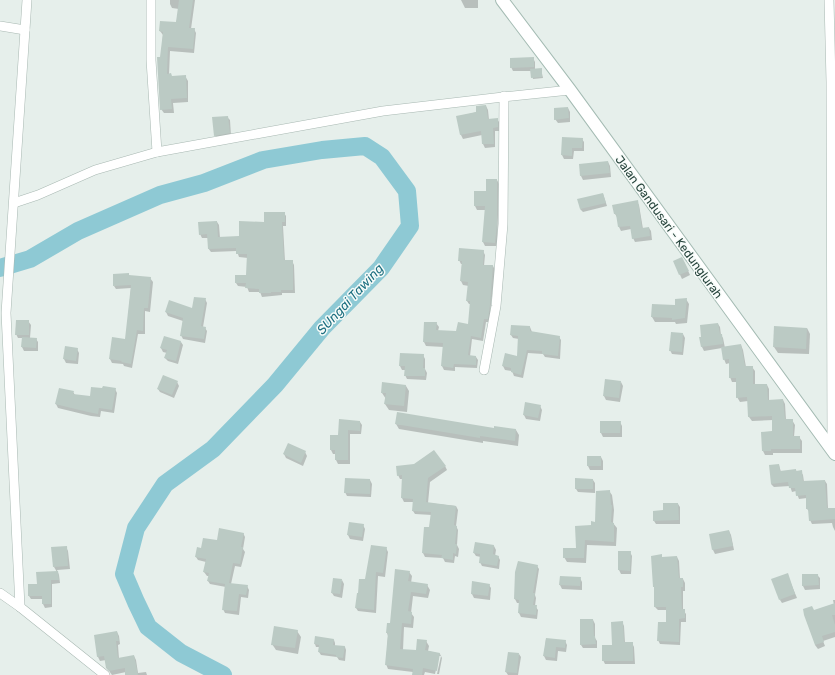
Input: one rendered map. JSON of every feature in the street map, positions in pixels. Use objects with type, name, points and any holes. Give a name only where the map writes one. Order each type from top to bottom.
[{"type":"street","points":[[20,607],[6,313],[26,0]]},
{"type":"street","points":[[152,0],[151,60],[157,152]]},
{"type":"street","name":"Jalan Gandusari - Kedunglurah","points":[[502,0],[570,90],[833,452]]},
{"type":"street","points":[[829,0],[831,82],[833,452]]},
{"type":"street","points":[[0,26],[25,30]]},
{"type":"street","points":[[14,202],[38,195],[95,170],[157,152],[383,111],[504,96],[570,90]]},
{"type":"street","points":[[484,370],[496,306],[504,224],[504,96]]},
{"type":"street","points":[[0,593],[20,607],[105,675]]},
{"type":"building","points":[[179,0],[193,0],[189,28],[195,28],[193,49],[168,47],[167,74],[171,73],[172,76],[186,75],[187,98],[171,99],[172,109],[160,110],[157,57],[160,57],[163,32],[159,31],[160,21],[176,22]]},
{"type":"building","points":[[534,57],[534,67],[510,68],[510,58]]},
{"type":"building","points":[[542,68],[542,77],[531,78],[530,69]]},
{"type":"building","points":[[486,105],[488,119],[498,118],[498,127],[493,128],[494,144],[482,144],[481,131],[460,135],[456,116],[476,112],[476,106]]},
{"type":"building","points":[[568,107],[569,118],[554,120],[554,108]]},
{"type":"building","points":[[228,116],[230,133],[214,136],[212,117]]},
{"type":"building","points":[[562,137],[583,138],[582,148],[572,148],[572,156],[561,155]]},
{"type":"building","points":[[608,161],[610,173],[580,176],[579,164]]},
{"type":"building","points":[[486,179],[497,179],[497,224],[495,243],[482,242],[485,206],[474,206],[474,191],[486,191]]},
{"type":"building","points":[[603,193],[606,203],[580,209],[577,199]]},
{"type":"building","points":[[638,200],[642,228],[649,227],[650,236],[632,239],[630,226],[618,227],[616,214],[614,214],[612,205]]},
{"type":"building","points":[[264,212],[285,212],[285,222],[282,222],[284,260],[293,260],[293,290],[259,293],[259,289],[245,288],[246,283],[235,283],[235,275],[246,275],[247,254],[236,254],[236,248],[208,249],[207,234],[199,235],[198,222],[217,221],[218,237],[239,236],[239,221],[264,222]]},
{"type":"building","points":[[459,248],[484,250],[483,265],[493,265],[488,319],[484,319],[481,338],[471,336],[468,355],[476,356],[476,365],[454,364],[453,368],[441,366],[443,343],[423,342],[424,322],[437,322],[436,330],[456,331],[458,322],[468,324],[470,301],[466,301],[468,282],[460,281],[462,261],[458,261]]},
{"type":"building","points":[[682,257],[689,271],[679,275],[673,261]]},
{"type":"building","points":[[129,273],[129,275],[151,277],[148,308],[144,308],[143,331],[137,330],[131,364],[109,359],[112,337],[125,339],[131,285],[113,286],[113,274]]},
{"type":"building","points":[[194,297],[206,298],[201,326],[206,327],[204,339],[180,336],[183,318],[165,312],[169,300],[192,308]]},
{"type":"building","points":[[687,298],[685,318],[672,320],[672,318],[651,317],[652,304],[675,305],[675,299]]},
{"type":"building","points":[[16,320],[29,320],[29,335],[15,335]]},
{"type":"building","points":[[718,323],[720,334],[722,334],[723,344],[701,347],[699,337],[701,337],[700,325]]},
{"type":"building","points":[[511,325],[530,326],[530,331],[560,336],[558,356],[542,354],[542,351],[527,350],[521,375],[511,372],[511,368],[502,366],[505,353],[517,356],[518,336],[510,335]]},
{"type":"building","points":[[774,326],[807,328],[806,349],[773,347]]},
{"type":"building","points":[[671,332],[683,333],[682,352],[669,351]]},
{"type":"building","points":[[164,336],[181,341],[176,361],[164,358],[167,350],[160,348]]},
{"type":"building","points":[[22,337],[37,338],[36,348],[21,347]]},
{"type":"building","points":[[741,344],[745,366],[753,366],[753,384],[767,384],[768,400],[783,399],[785,419],[793,419],[793,436],[800,436],[800,449],[771,449],[771,451],[762,451],[761,432],[772,431],[772,416],[748,417],[747,397],[736,398],[736,378],[729,378],[729,359],[723,360],[721,347]]},
{"type":"building","points":[[65,346],[78,348],[76,361],[63,359]]},
{"type":"building","points":[[400,353],[424,354],[423,368],[425,368],[425,376],[404,376],[405,366],[399,366]]},
{"type":"building","points":[[163,375],[178,381],[172,395],[157,389]]},
{"type":"building","points":[[605,379],[621,381],[619,398],[603,396]]},
{"type":"building","points":[[382,382],[406,385],[404,406],[384,404],[386,393],[381,393]]},
{"type":"building","points":[[103,386],[116,388],[112,410],[99,408],[98,414],[55,404],[59,388],[74,391],[73,394],[90,396],[91,387],[102,388]]},
{"type":"building","points":[[525,402],[541,405],[538,418],[523,415]]},
{"type":"building","points":[[397,412],[494,428],[494,426],[516,429],[515,441],[480,436],[480,438],[395,424]]},
{"type":"building","points":[[339,419],[360,421],[360,431],[348,430],[348,460],[335,460],[335,450],[330,450],[330,435],[338,435]]},
{"type":"building","points":[[600,421],[621,421],[620,433],[600,433]]},
{"type":"building","points":[[288,443],[306,451],[301,463],[283,454]]},
{"type":"building","points":[[434,450],[446,466],[428,478],[426,502],[456,506],[454,525],[457,526],[455,544],[457,544],[456,554],[453,553],[453,560],[441,558],[442,555],[422,553],[424,527],[429,527],[431,512],[412,511],[413,499],[401,498],[402,475],[397,476],[396,466],[414,464]]},
{"type":"building","points":[[587,456],[601,456],[601,466],[587,466]]},
{"type":"building","points":[[779,464],[780,471],[796,469],[796,471],[802,470],[803,481],[825,480],[827,508],[835,508],[835,519],[809,521],[808,509],[806,509],[806,495],[796,496],[795,488],[789,488],[788,482],[771,484],[769,465]]},
{"type":"building","points":[[345,478],[370,479],[370,494],[344,493]]},
{"type":"building","points":[[575,478],[593,479],[593,489],[575,489]]},
{"type":"building","points":[[610,490],[612,505],[611,522],[614,523],[614,542],[585,540],[584,558],[563,558],[563,548],[576,548],[575,526],[591,525],[591,521],[595,522],[596,491]]},
{"type":"building","points":[[663,503],[678,503],[679,520],[653,521],[653,511],[663,510]]},
{"type":"building","points":[[349,522],[364,524],[362,537],[347,535]]},
{"type":"building","points":[[219,528],[244,533],[240,564],[233,563],[229,583],[248,585],[246,595],[239,594],[237,611],[222,610],[225,584],[207,581],[209,573],[203,572],[206,559],[195,557],[197,547],[201,548],[203,538],[217,540]]},
{"type":"building","points":[[729,530],[733,546],[712,550],[709,534]]},
{"type":"building","points":[[475,542],[494,545],[493,554],[499,556],[497,566],[479,563],[480,554],[473,553]]},
{"type":"building","points":[[371,545],[387,547],[383,573],[376,572],[374,610],[355,608],[359,579],[365,579]]},
{"type":"building","points":[[67,546],[68,566],[53,567],[51,547]]},
{"type":"building","points":[[618,551],[631,551],[630,571],[618,570]]},
{"type":"building","points":[[662,554],[662,557],[677,556],[679,578],[683,578],[683,587],[681,587],[682,609],[685,609],[685,618],[679,619],[679,642],[657,641],[658,622],[666,622],[666,607],[654,607],[651,556]]},
{"type":"building","points":[[518,561],[538,565],[533,593],[535,593],[533,605],[537,605],[536,615],[518,613],[519,600],[514,599],[515,572]]},
{"type":"building","points":[[395,569],[410,571],[408,581],[428,584],[426,594],[411,592],[408,611],[412,612],[411,624],[402,623],[400,649],[416,650],[417,639],[427,640],[425,650],[440,653],[437,671],[423,668],[422,675],[412,675],[413,669],[385,665],[388,633],[386,633],[387,623],[390,623]]},
{"type":"building","points":[[58,571],[59,580],[51,580],[51,604],[42,604],[42,596],[28,596],[28,584],[37,584],[36,572]]},
{"type":"building","points":[[788,573],[795,594],[779,600],[771,579]]},
{"type":"building","points":[[802,574],[818,574],[819,585],[802,586]]},
{"type":"building","points":[[560,576],[581,577],[580,586],[559,585]]},
{"type":"building","points":[[333,578],[342,579],[340,594],[331,593]]},
{"type":"building","points":[[472,581],[490,584],[488,596],[471,594]]},
{"type":"building","points":[[835,603],[835,615],[832,615],[835,625],[835,632],[822,636],[824,642],[815,645],[803,609],[812,606],[814,610]]},
{"type":"building","points":[[580,619],[593,619],[596,644],[580,645]]},
{"type":"building","points":[[623,621],[624,642],[633,642],[633,661],[602,661],[602,645],[612,645],[611,622]]},
{"type":"building","points":[[274,626],[298,630],[295,648],[271,645]]},
{"type":"building","points":[[117,631],[119,641],[116,641],[118,658],[134,655],[138,675],[125,675],[125,668],[109,671],[106,668],[104,656],[97,657],[94,635]]},
{"type":"building","points":[[315,636],[334,639],[333,645],[345,646],[343,658],[336,657],[336,655],[318,652],[319,645],[314,644]]},
{"type":"building","points":[[546,638],[566,640],[565,648],[556,647],[555,658],[543,656]]},
{"type":"building","points":[[508,652],[519,653],[517,673],[505,672]]},
{"type":"waterway","name":"SUngai Tawing","points":[[0,268],[30,259],[78,231],[160,195],[204,183],[263,160],[322,150],[365,146],[382,157],[407,191],[410,226],[381,268],[322,328],[275,385],[213,449],[165,484],[136,528],[124,574],[148,627],[181,653],[223,675]]}]
